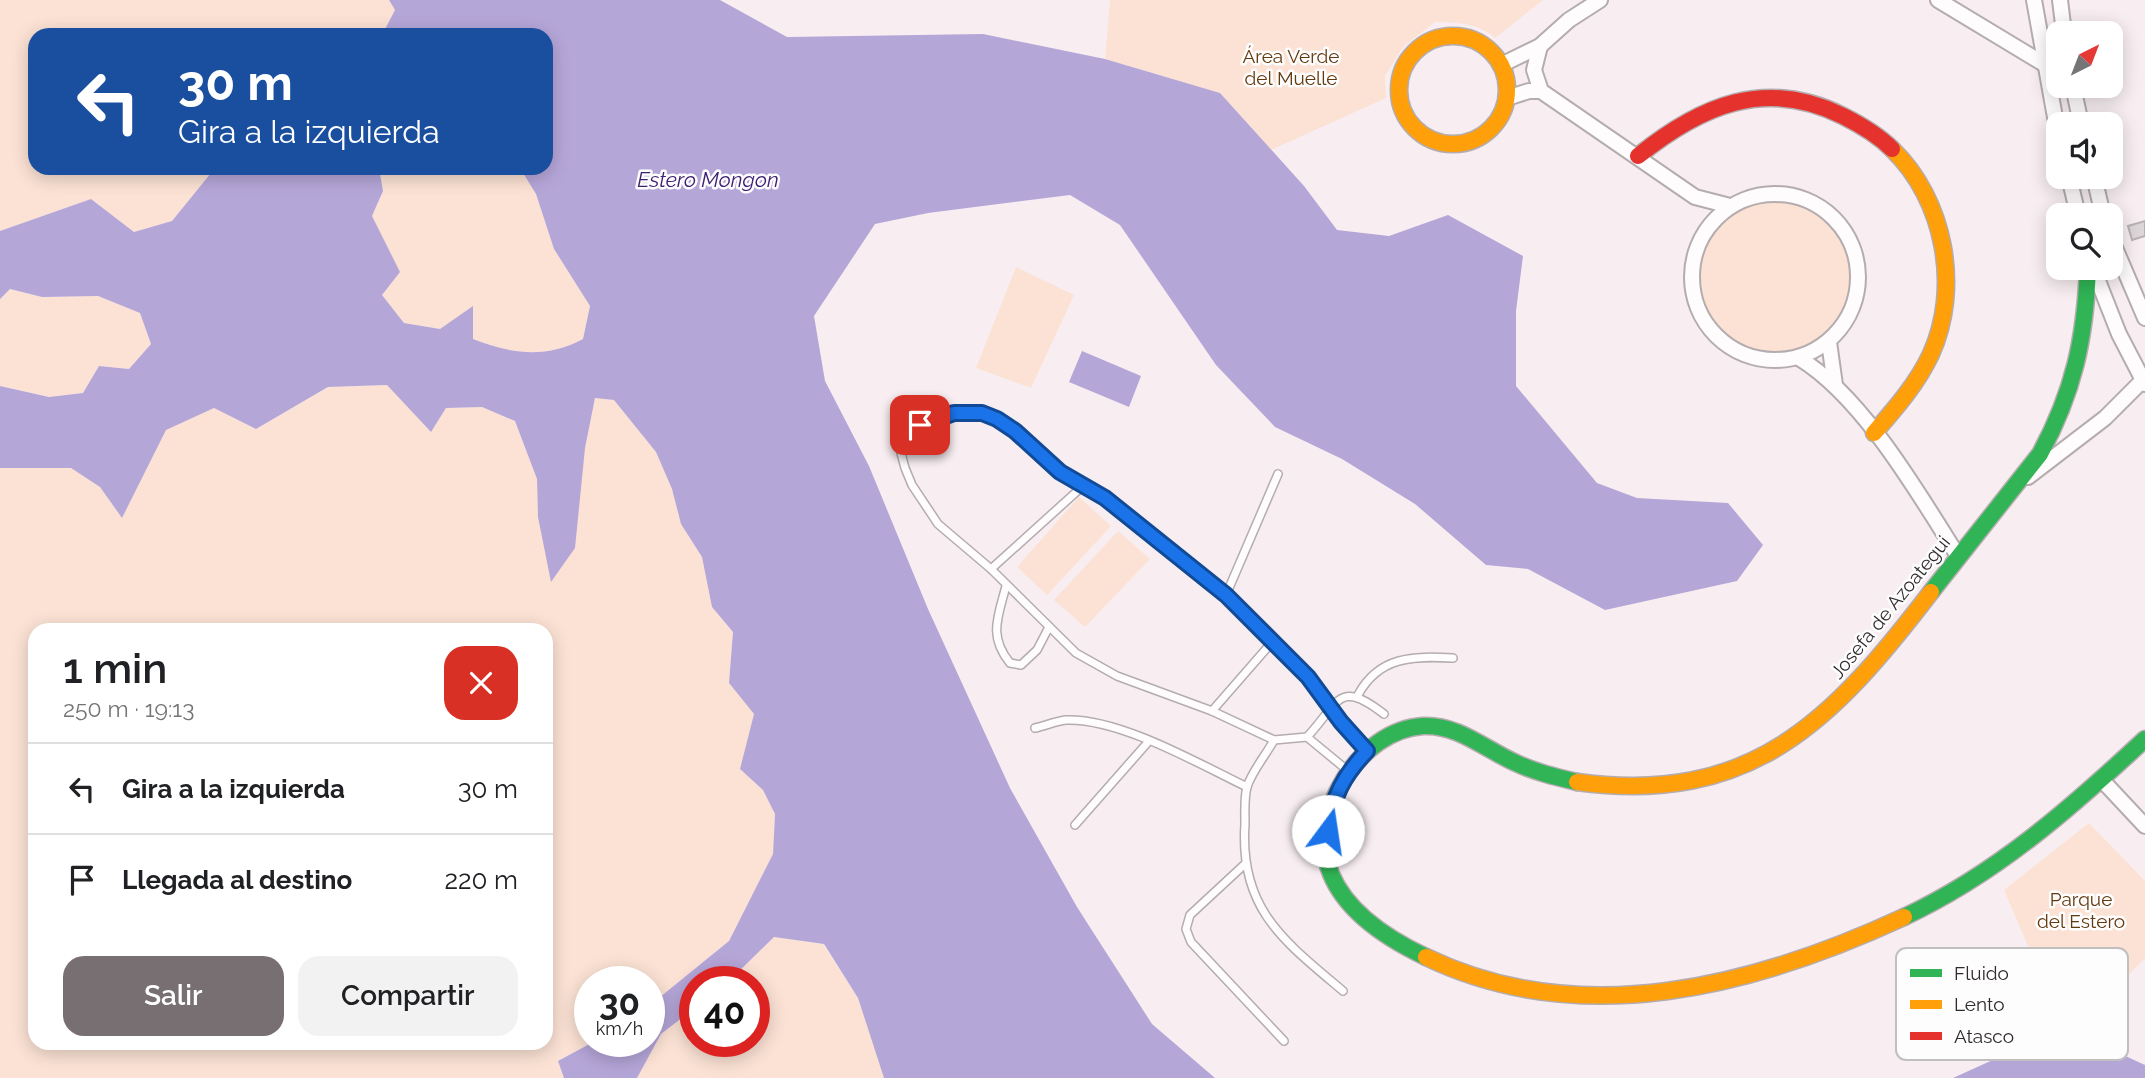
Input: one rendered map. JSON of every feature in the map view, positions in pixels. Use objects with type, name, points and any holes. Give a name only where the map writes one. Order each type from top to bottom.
[{"type":"street","points":[[1501,65],[1540,46],[1569,20],[1600,0]]},
{"type":"street","points":[[1938,0],[2046,59]]},
{"type":"street","points":[[2034,0],[2046,44]]},
{"type":"street","points":[[2060,0],[2063,21]]},
{"type":"street","points":[[1456,35],[1474,40],[1490,50],[1501,65],[1507,98],[1501,115],[1491,129],[1476,139],[1459,144],[1441,143],[1424,137],[1411,125],[1402,110],[1398,92],[1400,75],[1408,59],[1421,46],[1437,37],[1456,35]]},
{"type":"street","points":[[1540,46],[1534,70],[1541,91]]},
{"type":"street","points":[[1507,98],[1529,91],[1541,91],[1695,197],[1730,206]]},
{"type":"street","points":[[1638,156],[1690,117],[1725,104],[1762,98],[1797,100],[1833,111],[1885,141],[1902,160],[1917,179],[1933,210],[1945,261],[1945,291],[1941,325],[1927,363],[1905,396],[1874,433]]},
{"type":"street","points":[[1765,194],[1793,195],[1819,206],[1841,225],[1855,251],[1859,279],[1854,308],[1840,332],[1829,342],[1799,358],[1776,362],[1747,356],[1721,341],[1702,317],[1692,288],[1693,258],[1709,226],[1730,206],[1765,194]]},
{"type":"street","points":[[1695,197],[1709,226]]},
{"type":"street","points":[[2123,268],[2145,318]]},
{"type":"street","name":"Josefa de Azoategui","points":[[2087,280],[2084,340],[2075,380],[2061,418],[2040,454],[1876,662],[1843,698],[1789,744],[1750,764],[1688,783],[1613,787],[1583,783],[1521,766],[1447,728],[1429,725],[1407,727],[1367,751],[1348,771],[1330,809],[1327,856],[1333,880],[1349,903],[1399,942],[1430,959],[1486,981],[1554,993],[1620,997],[1680,989],[1764,971],[1874,931],[1935,902],[1993,866],[2101,779]]},
{"type":"street","points":[[2015,486],[2105,418],[2144,381],[2119,334],[2098,280]]},
{"type":"street","points":[[1829,342],[1835,386]]},
{"type":"street","points":[[1799,358],[1819,370],[1835,386],[1874,433],[1919,493],[1958,556]]},
{"type":"street","points":[[2145,739],[2101,779],[2145,826]]},
{"type":"lane","points":[[1367,751],[1331,709],[1308,677],[1226,595],[1105,498],[1060,472],[1015,431],[982,413],[954,413],[932,419],[910,432],[903,440],[901,453],[912,485],[938,524],[990,569],[1076,653],[1097,666],[1212,710],[1274,740],[1307,737],[1331,709],[1343,697],[1358,695],[1384,714]]},
{"type":"lane","points":[[1226,595],[1278,474]]},
{"type":"lane","points":[[990,569],[1084,485]]},
{"type":"lane","points":[[1006,586],[996,624],[996,639],[1000,651],[1010,663],[1021,665],[1028,660],[1049,627]]},
{"type":"lane","points":[[1212,710],[1273,641]]},
{"type":"lane","points":[[1358,695],[1371,676],[1396,662],[1423,657],[1452,658]]},
{"type":"lane","points":[[1035,728],[1066,720],[1099,724],[1149,741],[1247,787]]},
{"type":"lane","points":[[1307,737],[1348,771]]},
{"type":"lane","points":[[1274,740],[1247,787],[1245,864],[1260,909],[1297,952],[1343,990]]},
{"type":"lane","points":[[1076,825],[1149,741]]},
{"type":"lane","points":[[1245,864],[1190,915],[1186,929],[1191,942],[1284,1041]]},
{"type":"green space","points":[[0,0],[389,0],[395,10],[386,28],[28,28],[28,175],[209,175],[172,221],[134,232],[91,199],[0,231]]},
{"type":"green space","name":"Área Verde del Muelle","points":[[1110,0],[1543,0],[1495,38],[1474,26],[1435,22],[1403,47],[1385,76],[1386,98],[1271,150],[1220,93],[1105,59]]},
{"type":"green space","points":[[380,175],[524,175],[536,194],[554,249],[590,306],[583,339],[542,352],[515,351],[487,344],[473,339],[473,307],[440,329],[404,323],[382,295],[372,216],[383,191]]},
{"type":"green space","points":[[1775,194],[1807,200],[1834,218],[1852,245],[1858,277],[1852,309],[1834,336],[1807,354],[1775,360],[1743,354],[1716,336],[1698,309],[1692,277],[1698,245],[1716,218],[1743,200]]},
{"type":"green space","points":[[1016,267],[1074,295],[1031,388],[976,368]]},
{"type":"green space","points":[[10,289],[42,297],[98,296],[140,313],[151,344],[129,369],[99,366],[83,393],[50,397],[0,386],[0,299]]},
{"type":"green space","points":[[387,385],[431,432],[446,408],[482,407],[515,421],[537,479],[538,517],[585,448],[595,398],[614,400],[656,452],[672,489],[681,524],[702,557],[712,607],[733,632],[729,683],[754,714],[740,769],[763,790],[775,814],[773,854],[729,941],[698,966],[679,966],[679,982],[665,993],[665,966],[574,966],[574,1052],[558,1061],[564,1078],[0,1078],[0,468],[71,468],[100,487],[122,518],[166,429],[214,408],[256,429],[329,387]]},
{"type":"green space","points":[[1079,497],[1111,526],[1047,595],[1017,567]]},
{"type":"green space","points":[[1118,531],[1150,559],[1085,627],[1054,600]]},
{"type":"green space","name":"Parque del Estero","points":[[2089,823],[2145,881],[2145,958],[2128,976],[2128,948],[2029,948],[2004,890]]},
{"type":"green space","points":[[774,937],[823,944],[858,998],[884,1078],[637,1078],[648,1057],[665,1057],[665,1031],[679,1020],[679,1057],[770,1057],[770,966],[744,966]]},
{"type":"water","name":"Estero Mongon","points":[[389,0],[720,0],[787,37],[983,34],[1105,59],[1220,93],[1304,186],[1337,230],[1389,236],[1448,215],[1523,256],[1516,311],[1516,386],[1597,483],[1637,498],[1728,503],[1763,545],[1737,581],[1605,610],[1528,569],[1486,565],[1415,504],[1342,459],[1275,427],[1216,365],[1120,225],[1070,195],[928,213],[875,224],[814,316],[825,381],[869,466],[928,609],[1010,788],[1077,907],[1152,1024],[1215,1078],[884,1078],[858,998],[824,944],[774,937],[744,966],[698,966],[729,941],[773,854],[775,814],[763,790],[740,769],[754,714],[729,683],[733,632],[712,607],[702,557],[681,524],[672,489],[656,452],[614,400],[595,398],[585,448],[575,548],[551,582],[538,517],[537,479],[515,421],[482,407],[446,408],[431,432],[387,385],[328,387],[256,429],[214,408],[166,430],[122,518],[100,487],[71,468],[0,468],[0,386],[49,397],[83,393],[99,366],[129,369],[151,344],[140,313],[98,296],[42,297],[10,289],[0,299],[0,231],[91,199],[134,232],[172,221],[209,175],[380,175],[383,191],[372,216],[400,272],[382,295],[404,323],[440,329],[473,306],[473,339],[487,344],[515,351],[542,352],[556,350],[583,339],[590,306],[554,249],[536,194],[524,175],[553,175],[553,28],[386,28],[395,10]]},
{"type":"water","points":[[1082,351],[1141,376],[1129,407],[1069,382]]},
{"type":"water","name":"Estero Mongon","points":[[679,982],[679,1020],[665,1031],[665,993]]},
{"type":"water","name":"Estero Mongon","points":[[574,1052],[574,1057],[648,1057],[637,1078],[564,1078],[558,1061]]},
{"type":"water","points":[[2128,1057],[2145,1065],[2145,1078],[1953,1078],[1993,1060],[2128,1060]]},
{"type":"building","points":[[2145,221],[2145,236],[2132,240],[2128,226]]},
{"type":"traffic: fast","points":[[1931,592],[2040,454],[2052,431],[2076,364],[2087,280]]},
{"type":"traffic: fast","points":[[1426,957],[1371,924],[1348,901],[1331,874],[1325,851],[1326,827],[1333,802],[1344,779],[1359,759],[1378,743],[1400,731],[1436,726],[1460,733],[1523,766],[1577,782]]},
{"type":"traffic: fast","points":[[1904,917],[1970,881],[2031,838],[2145,739]]},
{"type":"traffic: slow","points":[[1453,36],[1474,40],[1491,52],[1503,69],[1507,90],[1503,111],[1491,128],[1474,140],[1453,144],[1432,140],[1415,128],[1403,111],[1399,90],[1403,69],[1415,52],[1432,40],[1453,36]]},
{"type":"traffic: slow","points":[[1874,433],[1905,396],[1931,354],[1945,301],[1943,246],[1936,219],[1925,193],[1892,149]]},
{"type":"traffic: slow","points":[[1577,782],[1638,786],[1692,780],[1740,766],[1783,744],[1822,715],[1859,679],[1931,592]]},
{"type":"traffic: slow","points":[[1426,957],[1485,980],[1546,992],[1607,995],[1668,991],[1728,980],[1788,963],[1847,942],[1904,917]]},
{"type":"traffic: jam","points":[[1638,156],[1661,138],[1710,111],[1760,98],[1814,104],[1856,123],[1892,149]]},
{"type":"route","points":[[920,425],[954,413],[982,413],[997,419],[1015,431],[1060,472],[1105,498],[1209,580],[1273,641],[1308,677],[1341,722],[1367,751],[1348,771],[1330,809],[1328,831]]}]
